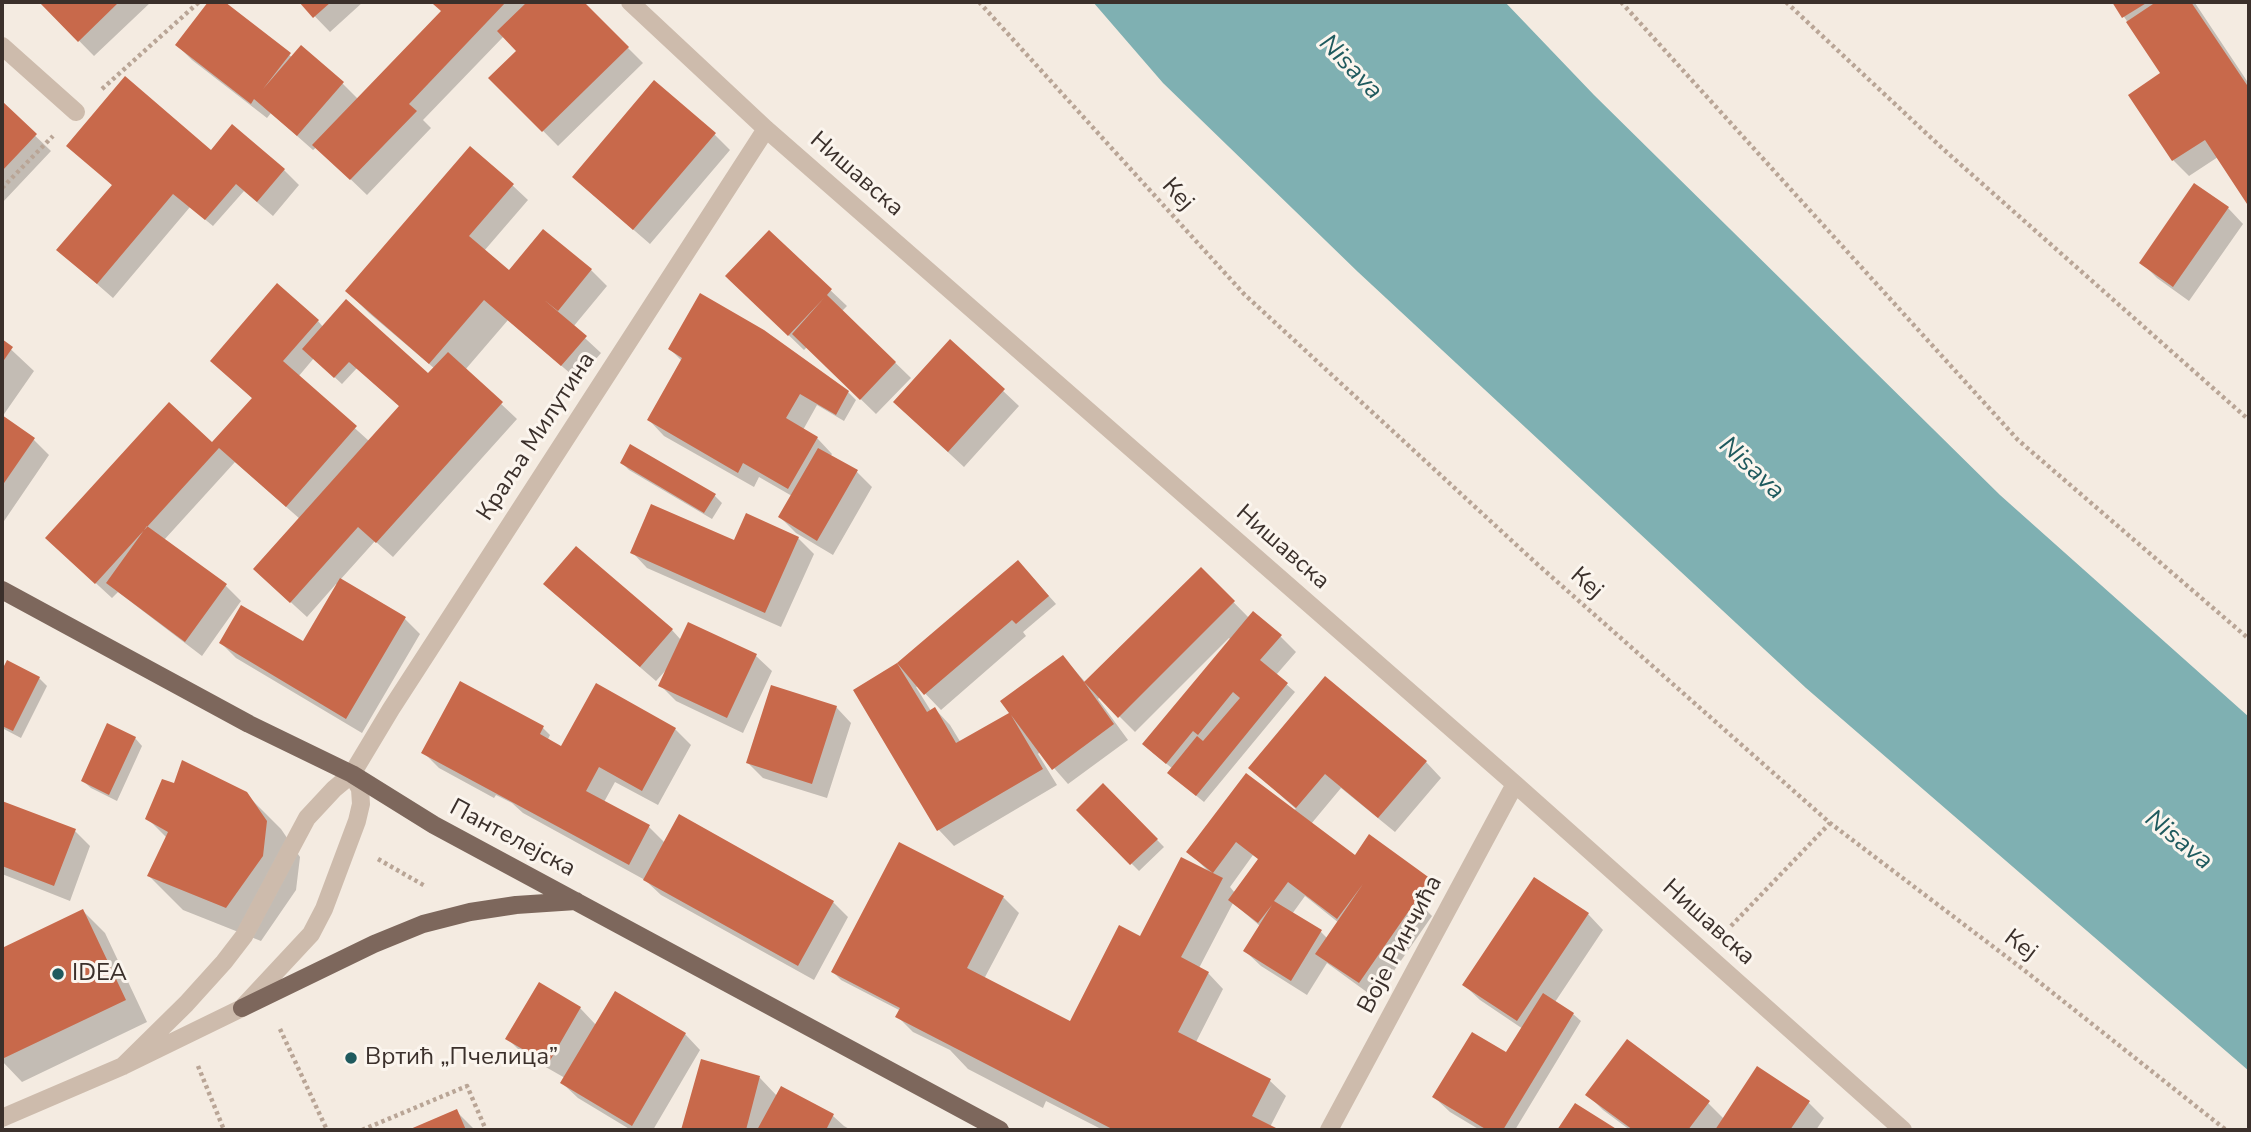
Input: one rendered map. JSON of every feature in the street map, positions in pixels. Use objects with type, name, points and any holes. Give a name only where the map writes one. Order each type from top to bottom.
[{"type":"main road","name":"Пантелејска","points":[[2,590],[248,724],[352,774],[434,825],[1000,1130]]},
{"type":"main road","points":[[242,1008],[374,944],[423,925],[470,912],[516,905],[576,901]]},
{"type":"street","name":"Нишавска","points":[[630,2],[765,129],[1515,784],[1903,1130]]},
{"type":"street","points":[[2,46],[76,112]]},
{"type":"street","name":"Краља Милутина","points":[[123,1066],[186,1004],[244,936],[307,818],[352,774],[765,129]]},
{"type":"street","points":[[2,1118],[123,1066],[242,1008],[311,934],[324,909],[358,821],[360,789],[352,774]]},
{"type":"street","name":"Воје Ринчића","points":[[1329,1130],[1515,784]]},
{"type":"path","name":"Кеј","points":[[979,2],[1244,295],[1536,563],[1830,823],[2024,970],[2226,1130]]},
{"type":"path","points":[[1621,2],[2018,440],[2249,639]]},
{"type":"path","points":[[1786,2],[1942,148],[2249,420]]},
{"type":"path","points":[[1731,926],[1830,823]]},
{"type":"path","points":[[370,855],[436,892]]},
{"type":"path","points":[[279,1028],[327,1130]]},
{"type":"path","points":[[197,1062],[224,1130]]},
{"type":"path","points":[[362,1130],[467,1086],[486,1130]]},
{"type":"water","name":"Nisava","points":[[1093,2],[1505,2],[1594,95],[2000,495],[2249,717],[2249,1071],[1806,688],[1358,272],[1163,83]]},
{"type":"building","points":[[39,2],[119,2],[78,42]]},
{"type":"building","points":[[208,2],[225,2],[291,53],[263,89],[301,45],[344,82],[297,136],[254,99],[251,104],[175,45]]},
{"type":"building","points":[[299,2],[331,2],[313,18]]},
{"type":"building","points":[[506,2],[409,104],[417,111],[350,180],[312,145],[441,11],[433,4]]},
{"type":"building","points":[[527,2],[584,2],[629,47],[542,132],[488,78],[516,51],[497,31]]},
{"type":"building","points":[[2112,2],[2148,2],[2122,18]]},
{"type":"building","points":[[2156,2],[2191,2],[2249,88],[2249,207],[2205,140],[2172,161],[2128,95],[2160,73],[2126,22]]},
{"type":"building","points":[[125,76],[211,150],[232,124],[285,169],[257,202],[236,184],[205,220],[173,194],[97,284],[56,250],[112,185],[66,146]]},
{"type":"building","points":[[654,80],[716,133],[633,230],[572,177]]},
{"type":"building","points":[[2,101],[37,134],[2,171]]},
{"type":"building","points":[[470,146],[514,184],[469,236],[509,270],[543,229],[592,269],[558,311],[543,299],[587,336],[561,366],[484,300],[429,364],[345,291]]},
{"type":"building","points":[[2194,183],[2229,207],[2173,287],[2139,263]]},
{"type":"building","points":[[769,230],[832,289],[827,295],[896,362],[860,400],[792,334],[824,298],[788,336],[725,276]]},
{"type":"building","points":[[277,283],[319,320],[283,361],[357,426],[286,507],[219,448],[95,584],[45,538],[169,402],[212,442],[252,398],[210,361]]},
{"type":"building","points":[[700,293],[764,330],[849,391],[836,415],[800,394],[786,418],[818,437],[788,489],[743,463],[738,473],[647,420],[682,358],[668,349]]},
{"type":"building","points":[[346,299],[428,373],[448,352],[503,402],[376,543],[358,527],[290,603],[253,569],[399,406],[349,362],[334,378],[302,349]]},
{"type":"building","points":[[2,339],[13,347],[2,363]]},
{"type":"building","points":[[950,339],[1005,389],[948,452],[893,402]]},
{"type":"building","points":[[2,415],[35,438],[2,486]]},
{"type":"building","points":[[630,444],[716,494],[704,513],[620,463]]},
{"type":"building","points":[[818,448],[858,470],[817,541],[778,517]]},
{"type":"building","points":[[651,504],[734,540],[746,513],[799,537],[765,613],[630,553]]},
{"type":"building","points":[[147,526],[227,584],[185,642],[106,583]]},
{"type":"building","points":[[576,546],[673,629],[640,667],[543,584]]},
{"type":"building","points":[[1018,560],[1049,596],[1016,624],[1012,620],[924,695],[897,663]]},
{"type":"building","points":[[1201,567],[1235,601],[1118,718],[1084,682]]},
{"type":"building","points":[[340,578],[406,617],[346,719],[219,643],[241,605],[303,641]]},
{"type":"building","points":[[1253,611],[1282,635],[1260,660],[1288,683],[1196,796],[1167,773],[1197,736],[1203,741],[1240,698],[1233,692],[1198,735],[1193,731],[1166,764],[1142,744]]},
{"type":"building","points":[[688,622],[757,654],[727,718],[658,686]]},
{"type":"building","points":[[1063,655],[1114,724],[1052,770],[1011,715],[1043,769],[937,831],[853,690],[897,663],[927,712],[935,707],[956,743],[1009,713],[1000,701]]},
{"type":"building","points":[[7,660],[40,677],[13,731],[2,726],[2,670]]},
{"type":"building","points":[[1325,676],[1427,761],[1378,818],[1325,774],[1296,808],[1248,768]]},
{"type":"building","points":[[460,681],[544,726],[540,734],[561,746],[596,683],[676,728],[642,791],[599,767],[586,791],[650,825],[629,865],[421,753]]},
{"type":"building","points":[[771,685],[837,706],[812,784],[746,763]]},
{"type":"building","points":[[107,723],[136,737],[109,795],[81,781]]},
{"type":"building","points":[[182,760],[247,792],[267,821],[263,856],[226,908],[147,876],[168,832],[145,819],[162,779],[174,783]]},
{"type":"building","points":[[1246,773],[1355,855],[1369,834],[1431,879],[1359,983],[1315,954],[1363,884],[1337,919],[1288,882],[1274,901],[1322,930],[1291,981],[1243,951],[1272,905],[1258,923],[1228,900],[1258,859],[1236,842],[1213,873],[1186,852]]},
{"type":"building","points":[[1103,783],[1158,839],[1130,865],[1076,810]]},
{"type":"building","points":[[2,801],[76,829],[54,886],[2,866]]},
{"type":"building","points":[[679,814],[834,901],[798,966],[643,880]]},
{"type":"building","points":[[899,842],[1004,896],[967,968],[1070,1021],[1119,925],[1140,936],[1181,857],[1223,878],[1181,957],[1209,972],[1178,1032],[1271,1079],[1252,1116],[1280,1130],[1114,1130],[895,1017],[900,1008],[831,972]]},
{"type":"building","points":[[1534,877],[1589,913],[1517,1021],[1462,985]]},
{"type":"building","name":"IDEA","points":[[83,909],[126,1000],[2,1059],[2,948]]},
{"type":"building","points":[[539,982],[581,1007],[548,1064],[505,1039]]},
{"type":"building","points":[[615,991],[686,1033],[632,1126],[560,1083]]},
{"type":"building","points":[[1543,993],[1574,1013],[1503,1130],[1487,1130],[1432,1097],[1472,1032],[1506,1052]]},
{"type":"building","points":[[1627,1039],[1710,1101],[1688,1130],[1633,1130],[1585,1095]]},
{"type":"building","points":[[701,1059],[760,1076],[746,1130],[681,1130]]},
{"type":"building","points":[[1757,1066],[1810,1101],[1790,1130],[1715,1130]]},
{"type":"building","points":[[781,1086],[834,1114],[826,1130],[757,1130]]},
{"type":"building","points":[[1575,1103],[1618,1130],[1557,1130]]},
{"type":"building","points":[[457,1109],[466,1130],[408,1130]]},
{"type":"place","name":"IDEA","points":[[58,974]]},
{"type":"place","name":"Вртић „Пчелица”","points":[[351,1058]]}]
